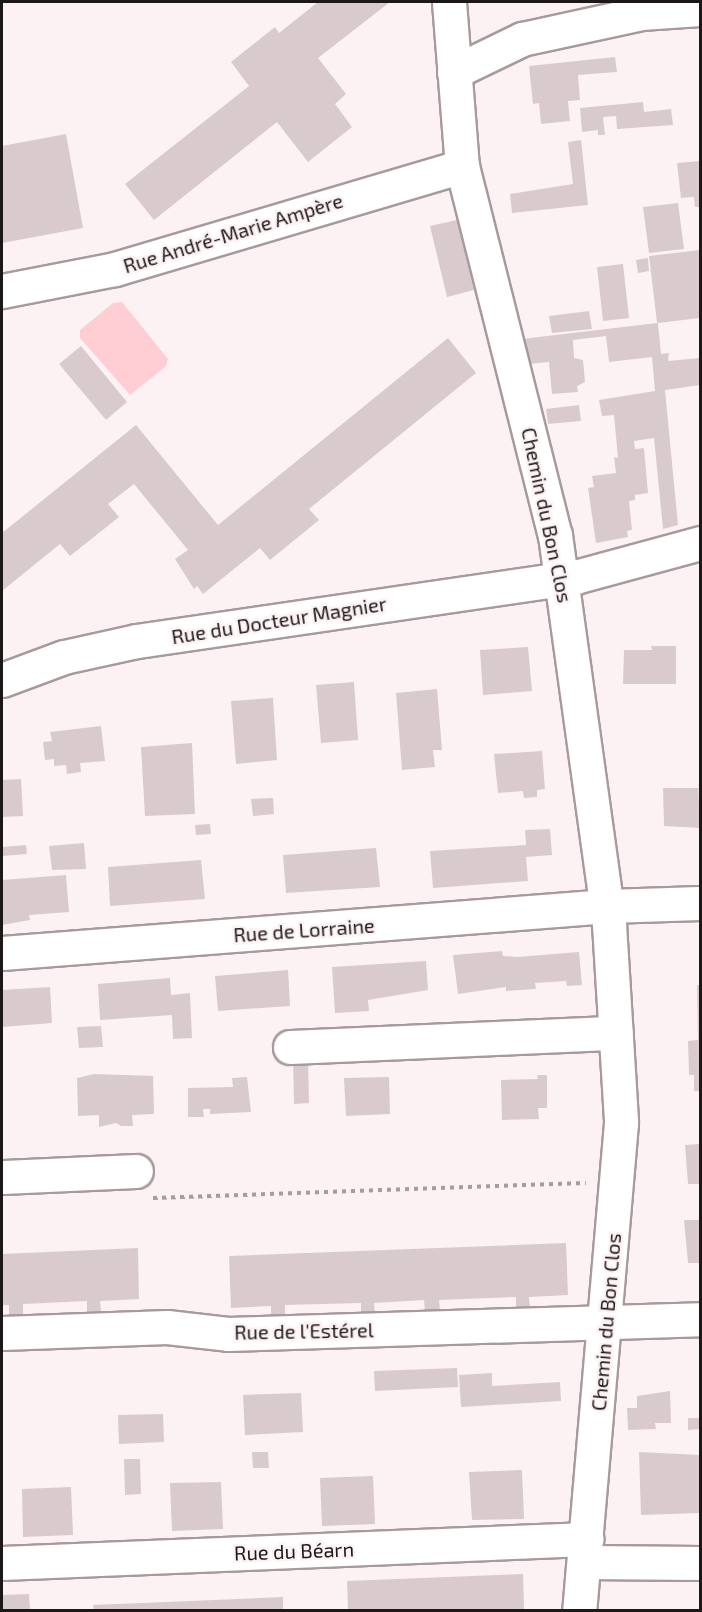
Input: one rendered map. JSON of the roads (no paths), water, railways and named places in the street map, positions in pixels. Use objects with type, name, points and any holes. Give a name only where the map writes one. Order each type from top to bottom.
[{"type":"street","name":"Chemin du Bon Clos","points":[[449,2],[462,166],[552,524],[607,906],[621,1123],[606,1323],[579,1611]]},
{"type":"street","points":[[454,72],[522,39],[665,7],[700,9]]},
{"type":"street","name":"Rue André-Marie Ampère","points":[[2,291],[115,269],[462,166]]},
{"type":"street","name":"Rue du Docteur Magnier","points":[[2,680],[64,657],[137,641],[561,577],[575,577],[700,543]]},
{"type":"street","name":"Rue de Lorraine","points":[[2,953],[607,906],[700,903]]},
{"type":"street","points":[[290,1047],[616,1033]]},
{"type":"street","points":[[2,1177],[140,1185]]},
{"type":"street","name":"Rue de l'Estérel","points":[[2,1333],[167,1327],[228,1334],[700,1319]]},
{"type":"street","name":"Rue du Béarn","points":[[2,1563],[586,1550],[700,1563]]}]
